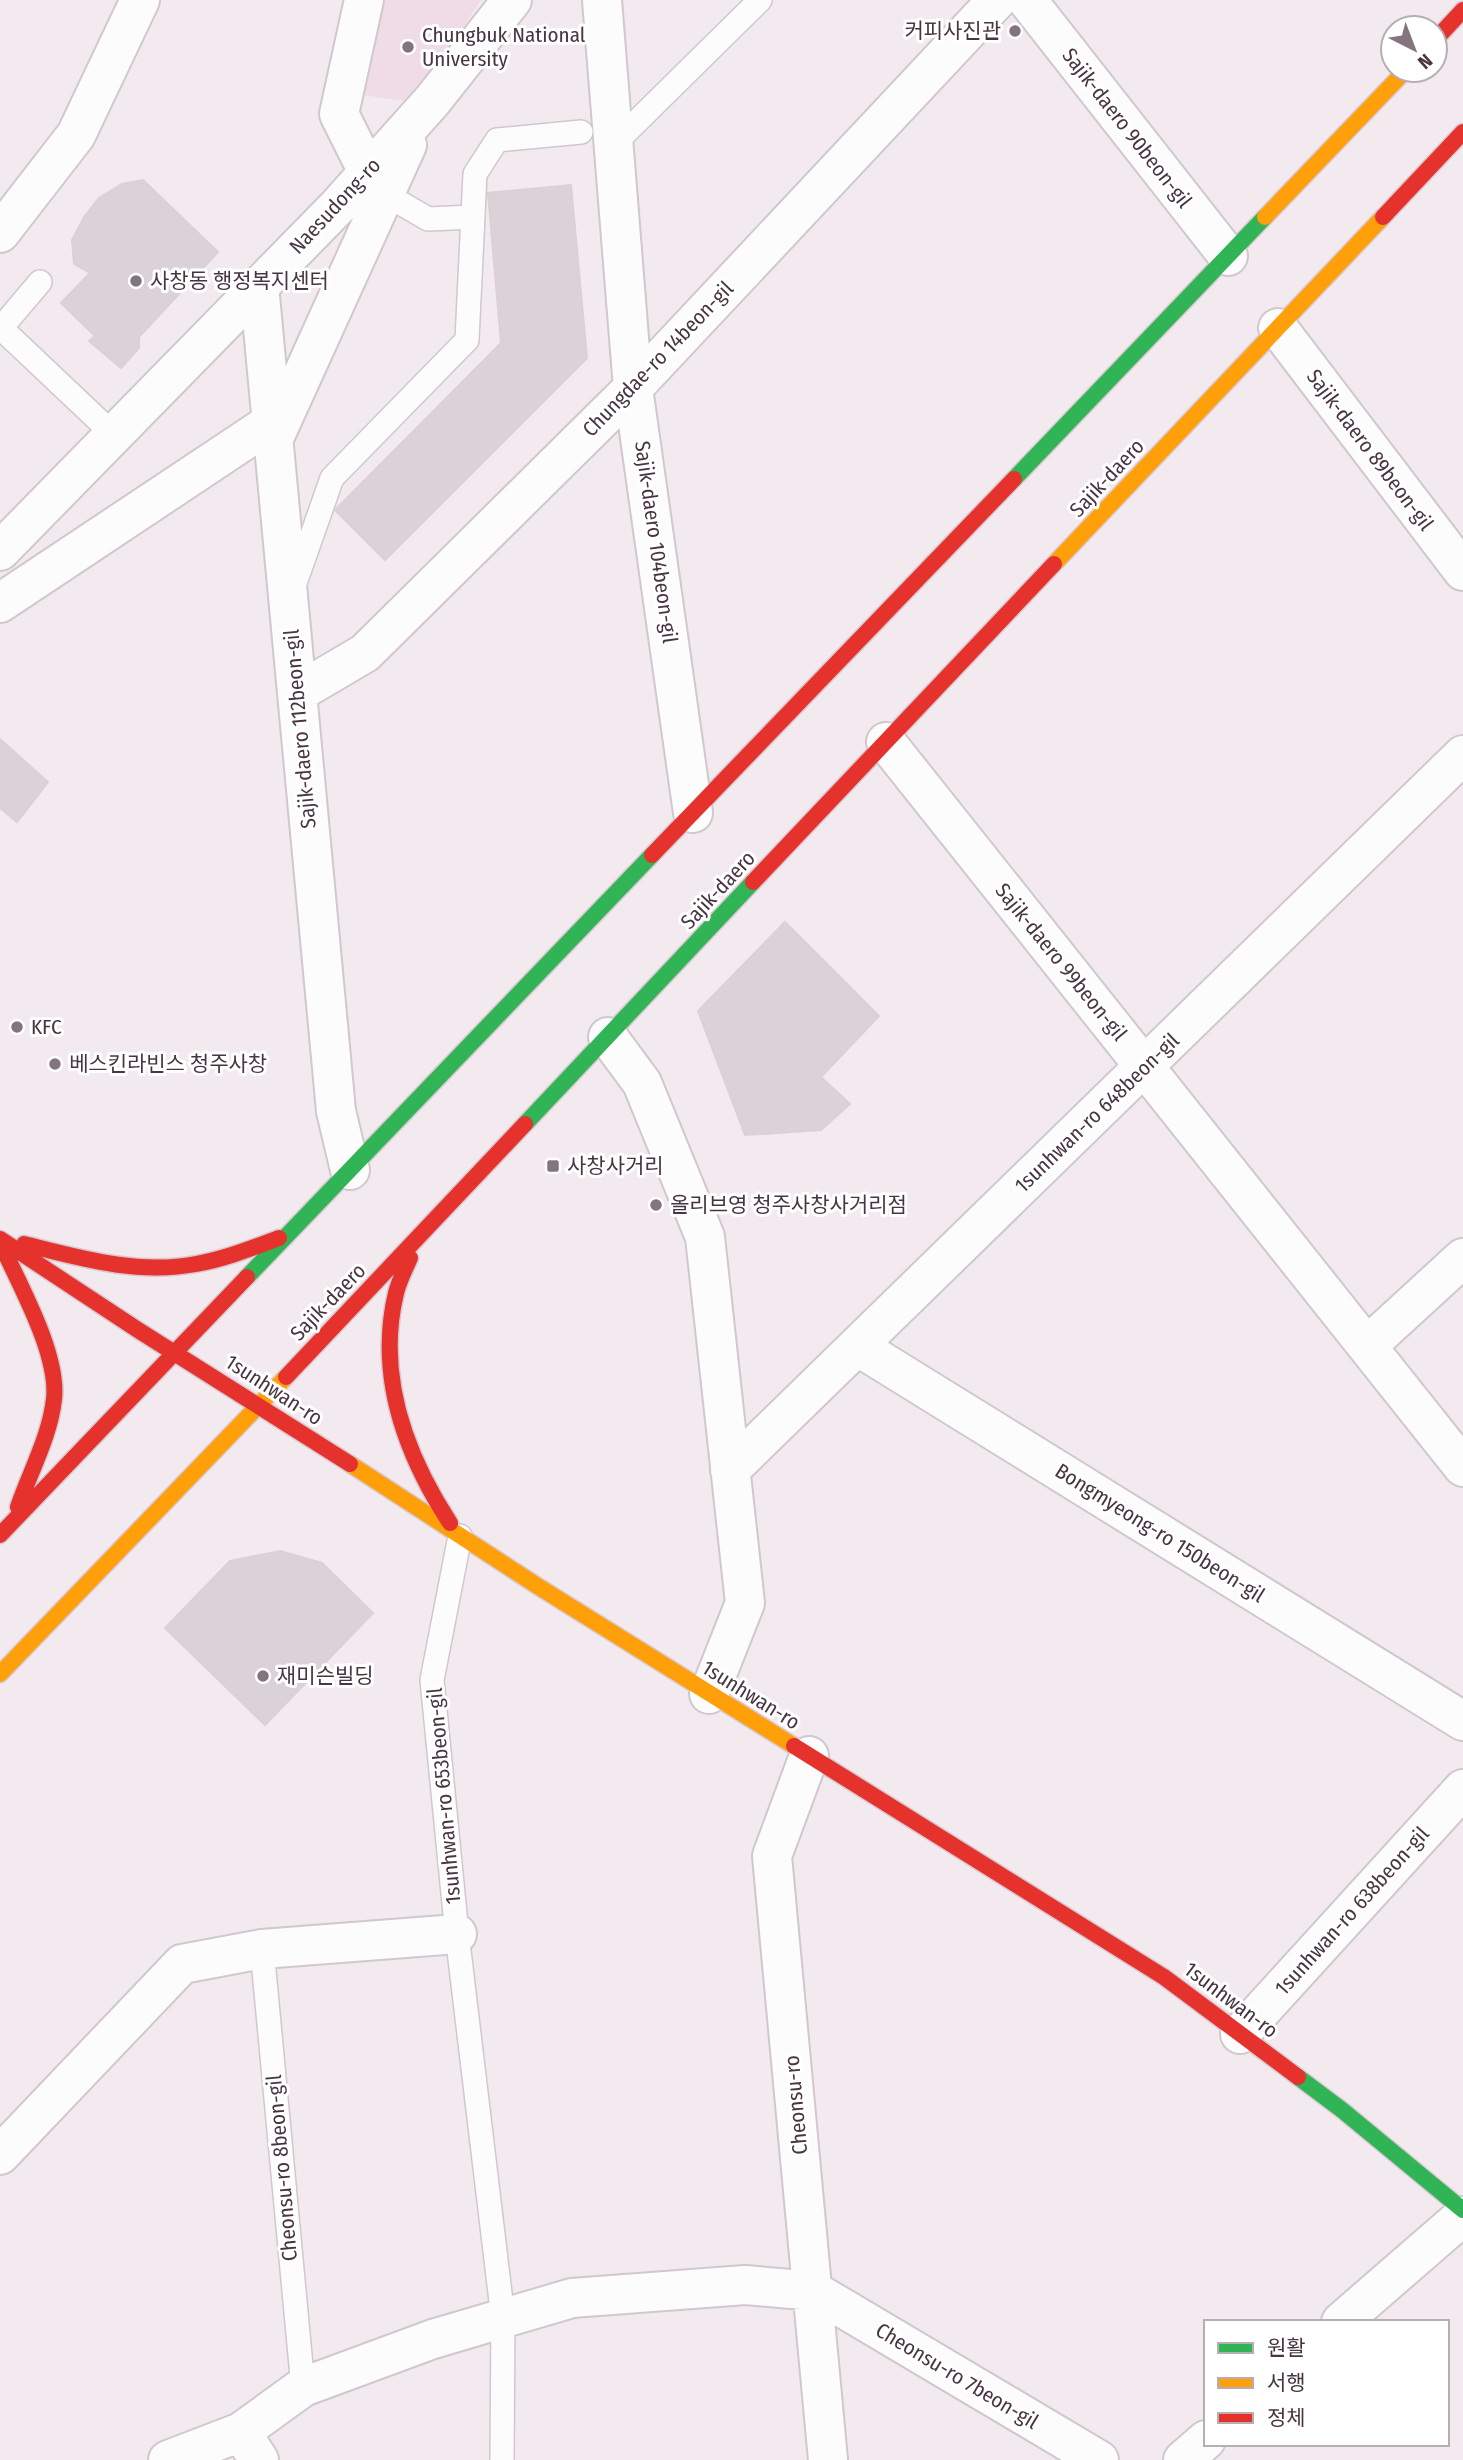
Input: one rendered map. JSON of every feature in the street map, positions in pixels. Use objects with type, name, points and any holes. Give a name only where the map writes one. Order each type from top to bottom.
[{"type":"main road","points":[[1449,25],[1463,10]]},
{"type":"main road","points":[[0,1535],[1393,84]]},
{"type":"main road","name":"Sajik-daero","points":[[0,1674],[260,1405],[1463,132]]},
{"type":"main road","points":[[447,1206],[408,1260],[391,1301],[389,1355],[395,1404],[408,1449],[432,1498],[460,1536]]},
{"type":"main road","points":[[0,1240],[86,1259],[138,1267],[183,1266],[223,1258],[287,1235]]},
{"type":"main road","points":[[0,1240],[51,1360],[54,1397],[44,1436],[12,1522]]},
{"type":"main road","name":"1sunhwan-ro","points":[[0,1240],[709,1694],[1164,1977],[1342,2110],[1463,2210]]},
{"type":"street","points":[[0,233],[76,135],[141,0]]},
{"type":"street","points":[[0,603],[272,430],[376,183],[339,114],[364,0]]},
{"type":"street","name":"Naesudong-ro","points":[[0,551],[338,206],[376,183],[422,111],[513,0]]},
{"type":"street","name":"Sajik-daero 104beon-gil","points":[[602,0],[597,138],[693,813]]},
{"type":"street","name":"Chungdae-ro 14beon-gil","points":[[297,693],[365,653],[633,388],[997,0]]},
{"type":"street","name":"Sajik-daero 90beon-gil","points":[[1027,0],[1227,256]]},
{"type":"street","name":"Sajik-daero 112beon-gil","points":[[259,285],[336,1111],[350,1171]]},
{"type":"street","name":"Sajik-daero 89beon-gil","points":[[1278,328],[1463,571]]},
{"type":"street","name":"Sajik-daero 99beon-gil","points":[[886,742],[1463,1467]]},
{"type":"street","name":"1sunhwan-ro 648beon-gil","points":[[730,1470],[1463,755]]},
{"type":"street","points":[[608,1037],[642,1083],[705,1237],[745,1603],[709,1694]]},
{"type":"street","points":[[1367,1346],[1463,1258]]},
{"type":"street","name":"Bongmyeong-ro 150beon-gil","points":[[858,1346],[1463,1721]]},
{"type":"street","name":"Cheonsu-ro","points":[[809,1756],[772,1856],[828,2460]]},
{"type":"street","name":"1sunhwan-ro 638beon-gil","points":[[1240,2034],[1463,1789]]},
{"type":"street","name":"1sunhwan-ro 653beon-gil","points":[[0,2155],[183,1964],[262,1949],[457,1934]]},
{"type":"street","points":[[1343,2320],[1463,2216]]},
{"type":"street","points":[[168,2460],[250,2446],[303,2387],[433,2339],[572,2298],[745,2285],[814,2291]]},
{"type":"street","name":"Cheonsu-ro 7beon-gil","points":[[814,2291],[1100,2460]]},
{"type":"street","points":[[1183,2460],[1204,2442]]},
{"type":"lane","points":[[288,603],[332,478],[467,340],[475,174],[497,140],[597,138],[760,0]]},
{"type":"lane","points":[[376,183],[428,219],[474,217]]},
{"type":"lane","points":[[40,282],[1,328],[113,434]]},
{"type":"lane","name":"1sunhwan-ro 653beon-gil","points":[[460,1536],[432,1680],[457,1934],[503,2318]]},
{"type":"lane","name":"Cheonsu-ro 8beon-gil","points":[[262,1949],[303,2387]]},
{"type":"lane","points":[[502,2460],[503,2318]]},
{"type":"shaded area","name":"Chungbuk National University","points":[[376,0],[481,0],[414,102],[354,94]]},
{"type":"building","name":"사창동 행정복지센터","points":[[143,180],[218,252],[139,337],[139,348],[121,368],[89,341],[95,336],[61,303],[90,273],[74,264],[72,240],[84,217],[99,198],[122,184]]},
{"type":"building","points":[[571,185],[587,358],[385,560],[335,510],[501,343],[488,193]]},
{"type":"building","points":[[0,739],[48,782],[17,822],[0,808]]},
{"type":"building","points":[[785,922],[879,1016],[821,1077],[850,1104],[821,1130],[745,1135],[698,1011]]},
{"type":"building","name":"재미슨빌딩","points":[[280,1551],[322,1563],[373,1613],[265,1725],[165,1628],[230,1561]]},
{"type":"traffic: fast","points":[[1014,479],[1265,217]]},
{"type":"traffic: fast","points":[[247,1277],[652,855]]},
{"type":"traffic: fast","points":[[525,1124],[753,882]]},
{"type":"traffic: fast","points":[[1298,2077],[1463,2210]]},
{"type":"traffic: slow","points":[[1265,217],[1393,84]]},
{"type":"traffic: slow","points":[[1054,564],[1383,217]]},
{"type":"traffic: slow","points":[[0,1674],[286,1377]]},
{"type":"traffic: slow","points":[[350,1464],[539,1587],[794,1746]]},
{"type":"traffic: jam","points":[[1449,25],[1463,10]]},
{"type":"traffic: jam","points":[[1383,217],[1463,132]]},
{"type":"traffic: jam","points":[[652,855],[1014,479]]},
{"type":"traffic: jam","points":[[753,882],[1054,564]]},
{"type":"traffic: jam","points":[[286,1377],[525,1124]]},
{"type":"traffic: jam","points":[[24,1244],[109,1263],[174,1267],[207,1262],[279,1238]]},
{"type":"traffic: jam","points":[[0,1239],[350,1464]]},
{"type":"traffic: jam","points":[[0,1242],[36,1319],[54,1381],[52,1413],[18,1507]]},
{"type":"traffic: jam","points":[[410,1258],[397,1289],[391,1324],[392,1384],[408,1442],[420,1470],[450,1523]]},
{"type":"traffic: jam","points":[[0,1535],[247,1277]]},
{"type":"traffic: jam","points":[[794,1746],[1164,1977],[1298,2077]]},
{"type":"place","name":"커피사진관","points":[[1015,31]]},
{"type":"place","name":"Chungbuk National University","points":[[408,47]]},
{"type":"place","name":"사창동 행정복지센터","points":[[136,281]]},
{"type":"place","name":"KFC","points":[[17,1027]]},
{"type":"place","name":"베스킨라빈스 청주사창","points":[[55,1064]]},
{"type":"place","name":"사창사거리","points":[[553,1166]]},
{"type":"place","name":"올리브영 청주사창사거리점","points":[[656,1205]]},
{"type":"place","name":"재미슨빌딩","points":[[263,1676]]}]
